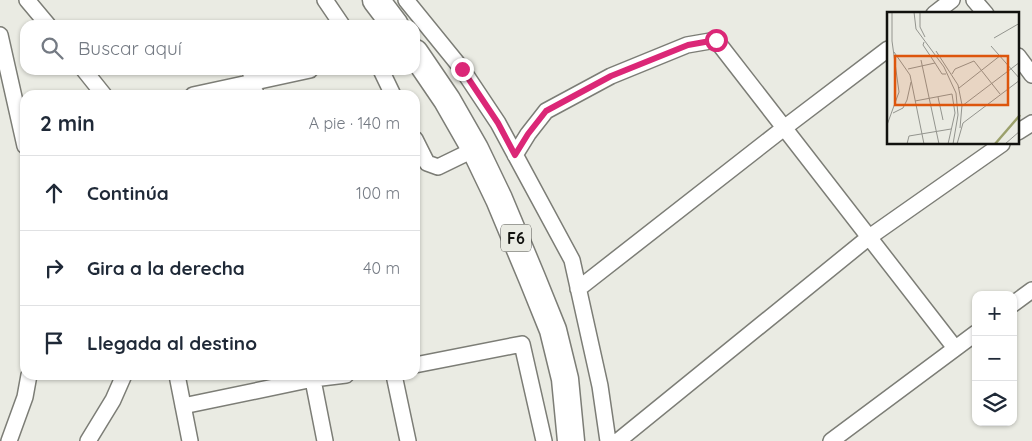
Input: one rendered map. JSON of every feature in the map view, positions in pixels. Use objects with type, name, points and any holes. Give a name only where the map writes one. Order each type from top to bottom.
[{"type":"highway","points":[[376,0],[391,20]]},
{"type":"highway","name":"F6","points":[[420,60],[447,100],[475,150],[499,199],[553,330],[565,379],[571,441]]},
{"type":"street","points":[[27,0],[44,20]]},
{"type":"street","points":[[326,0],[339,20]]},
{"type":"street","points":[[406,0],[462,69],[498,123],[572,260],[600,386],[608,441]]},
{"type":"street","points":[[937,12],[952,0]]},
{"type":"street","points":[[974,0],[984,12]]},
{"type":"street","points":[[0,35],[20,124]]},
{"type":"street","points":[[515,155],[546,111],[611,76],[688,45],[716,40],[955,348]]},
{"type":"street","points":[[578,289],[887,50]]},
{"type":"street","points":[[1020,59],[1032,75]]},
{"type":"street","points":[[88,75],[100,90]]},
{"type":"street","points":[[216,90],[286,75]]},
{"type":"street","points":[[383,75],[390,90]]},
{"type":"street","points":[[1020,131],[1032,122]]},
{"type":"street","points":[[618,441],[868,238],[1001,145]]},
{"type":"street","points":[[420,149],[427,163],[438,166],[475,150]]},
{"type":"street","points":[[1017,301],[1032,290]]},
{"type":"street","points":[[831,441],[972,336]]},
{"type":"street","points":[[420,364],[522,344],[544,441]]},
{"type":"street","points":[[9,441],[25,397],[28,380]]},
{"type":"street","points":[[88,441],[113,400],[122,380]]},
{"type":"street","points":[[179,380],[190,441]]},
{"type":"street","points":[[183,406],[300,380]]},
{"type":"street","points":[[314,380],[325,441]]},
{"type":"street","points":[[395,380],[408,441]]},
{"type":"route","points":[[462,69],[498,123],[515,155],[546,111],[611,76],[688,45],[716,40]]}]
